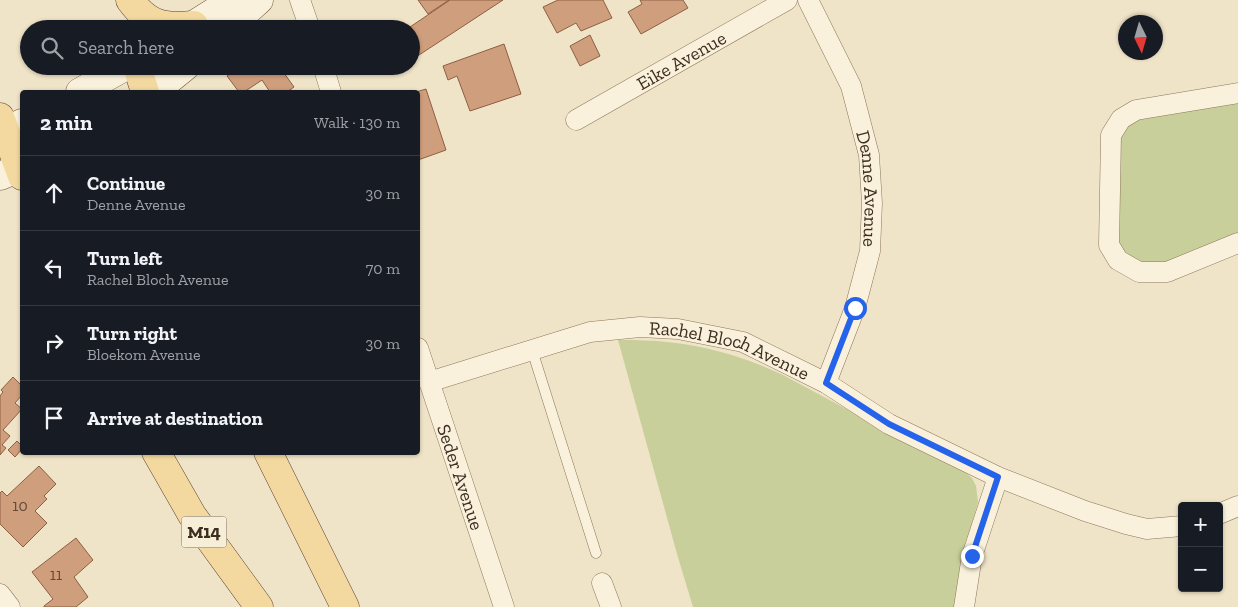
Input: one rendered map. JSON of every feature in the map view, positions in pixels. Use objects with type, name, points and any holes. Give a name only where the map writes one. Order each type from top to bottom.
[{"type":"main road","points":[[120,0],[125,20]]},
{"type":"main road","points":[[130,0],[150,20]]},
{"type":"main road","points":[[139,75],[144,90]]},
{"type":"main road","points":[[7,126],[16,172]]},
{"type":"main road","name":"M14","points":[[158,455],[192,516],[258,607]]},
{"type":"main road","points":[[269,455],[344,607]]},
{"type":"street","points":[[201,20],[233,0]]},
{"type":"street","points":[[237,20],[259,0]]},
{"type":"street","points":[[300,0],[307,20]]},
{"type":"street","name":"Eike Avenue","points":[[576,120],[787,0]]},
{"type":"street","name":"Denne Avenue","points":[[808,0],[851,86],[869,155],[872,203],[870,251],[855,308],[826,383]]},
{"type":"street","points":[[84,90],[110,75]]},
{"type":"street","points":[[156,90],[175,75]]},
{"type":"street","points":[[325,75],[330,90]]},
{"type":"street","points":[[1238,93],[1136,110],[1121,119],[1111,135],[1109,245],[1118,260],[1139,272],[1167,272],[1238,243]]},
{"type":"street","name":"Rachel Bloch Avenue","points":[[429,382],[590,332],[640,327],[678,330],[743,342],[826,383],[889,424],[998,477],[1085,511],[1126,524],[1147,529],[1178,526]]},
{"type":"street","name":"Seder Avenue","points":[[420,354],[504,607]]},
{"type":"street","points":[[964,607],[972,556],[998,477]]},
{"type":"street","points":[[1223,512],[1238,506]]},
{"type":"street","points":[[602,583],[611,607]]},
{"type":"street","points":[[0,594],[10,607]]},
{"type":"lane","points":[[532,350],[596,554]]},
{"type":"green space","points":[[1238,93],[1238,243],[1167,272],[1118,260],[1121,119]]},
{"type":"green space","points":[[618,340],[661,341],[702,347],[763,366],[966,473],[972,478],[976,486],[978,502],[963,555],[957,607],[693,607]]},
{"type":"building","points":[[418,0],[449,0],[428,14]]},
{"type":"building","points":[[450,0],[503,0],[420,54],[420,20]]},
{"type":"building","points":[[558,0],[603,0],[612,18],[581,31],[576,23],[557,33],[543,7]]},
{"type":"building","points":[[640,0],[683,0],[688,8],[641,34],[628,12],[642,4]]},
{"type":"building","points":[[590,35],[600,56],[580,66],[570,46]]},
{"type":"building","points":[[504,44],[521,94],[470,111],[457,76],[448,80],[443,66]]},
{"type":"building","points":[[285,75],[294,87],[290,90],[269,90],[262,80],[247,90],[238,90],[227,76]]},
{"type":"building","points":[[426,89],[446,150],[420,159],[420,91]]},
{"type":"building","points":[[13,377],[20,384],[20,397],[15,403],[20,407],[20,411],[3,430],[10,436],[2,445],[6,448],[0,455],[0,396],[3,392],[1,390]]},
{"type":"building","points":[[17,441],[20,444],[20,451],[15,457],[8,450]]},
{"type":"building","points":[[39,466],[56,484],[44,496],[47,499],[35,511],[47,523],[23,547],[0,524],[0,493],[2,491],[7,496]]},
{"type":"building","points":[[76,538],[93,560],[74,577],[88,597],[76,607],[44,607],[53,599],[32,572]]},
{"type":"route","points":[[855,308],[826,383],[889,424],[998,477],[972,556]]}]
